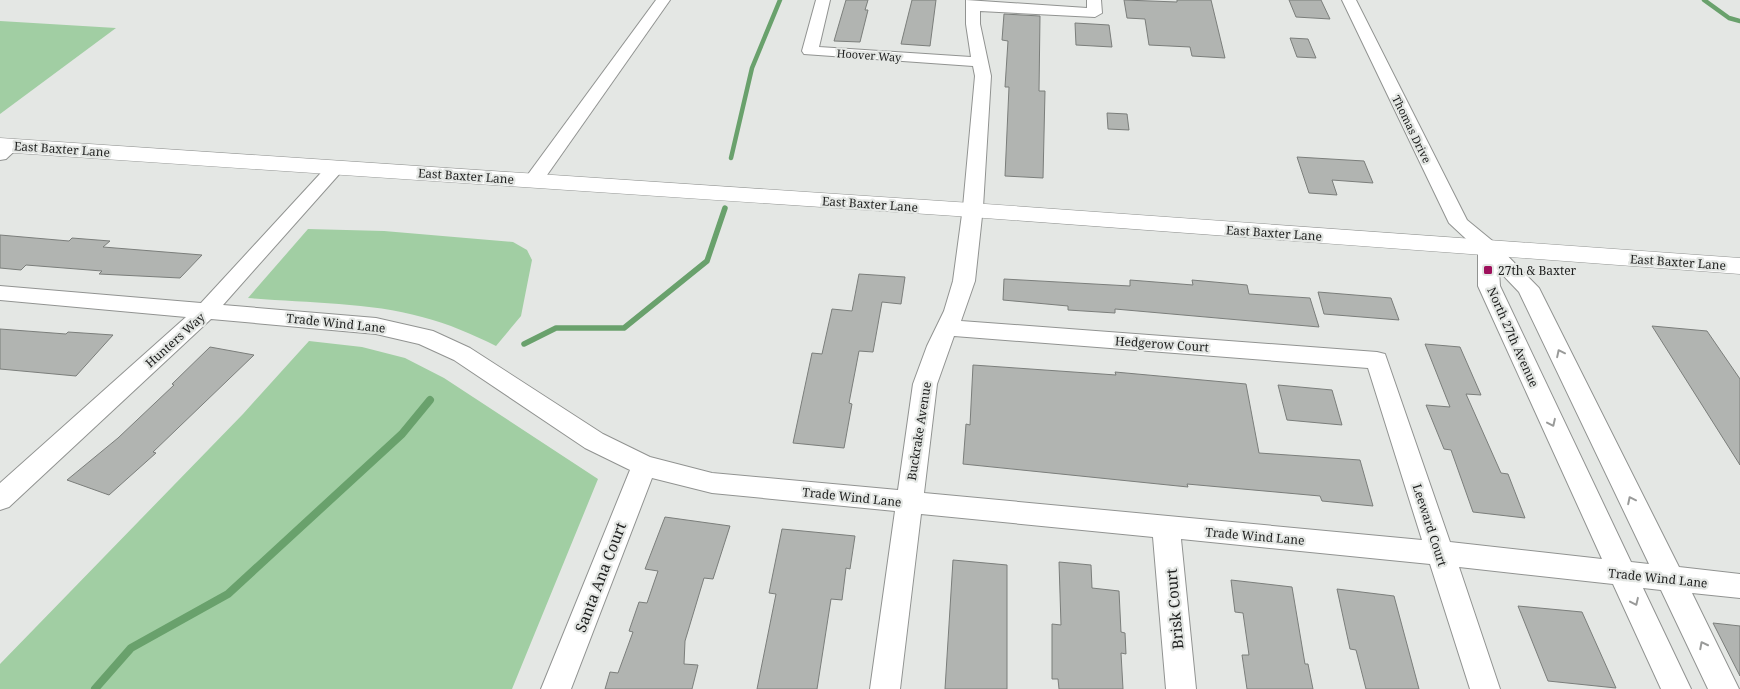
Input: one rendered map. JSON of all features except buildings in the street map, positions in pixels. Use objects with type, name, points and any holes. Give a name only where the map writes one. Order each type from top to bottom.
[{"type":"main road","name":"East Baxter Lane","points":[[4,148],[336,167],[971,210],[1740,266]]},
{"type":"street","points":[[533,181],[663,0]]},
{"type":"street","name":"Hoover Way","points":[[823,0],[810,51],[982,62]]},
{"type":"street","points":[[973,3],[1095,13],[1094,0]]},
{"type":"street","name":"Thomas Drive","points":[[1349,0],[1459,224],[1488,248]]},
{"type":"street","name":"Buckrake Avenue","points":[[885,689],[925,384],[938,346],[955,311],[964,280],[971,210],[973,207],[983,76],[982,62],[973,24],[973,3]]},
{"type":"street","name":"Hunters Way","points":[[0,499],[206,311],[336,167]]},
{"type":"street","points":[[1488,248],[1528,288],[1724,689]]},
{"type":"street","name":"North 27th Avenue","points":[[1488,248],[1489,286],[1676,689]]},
{"type":"street","name":"Trade Wind Lane","points":[[0,293],[376,326],[424,337],[462,354],[594,441],[644,466],[712,483],[1439,553],[1740,586]]},
{"type":"street","name":"Hedgerow Court","points":[[947,328],[1377,360]]},
{"type":"street","name":"Leeward Court","points":[[1377,360],[1485,689]]},
{"type":"street","name":"Santa Ana Court","points":[[556,689],[644,466]]},
{"type":"street","name":"Brisk Court","points":[[1166,528],[1181,689]]},
{"type":"green space","points":[[0,21],[116,28],[0,114]]},
{"type":"green space","points":[[308,229],[384,231],[513,242],[527,250],[532,260],[521,316],[496,346],[451,326],[402,312],[336,304],[248,298]]},
{"type":"green space","points":[[309,341],[362,347],[405,358],[444,378],[598,479],[512,689],[0,689],[0,664],[243,414]]},
{"type":"waterway","points":[[731,158],[752,68],[780,0]]},
{"type":"waterway","points":[[1704,0],[1729,18],[1740,21]]},
{"type":"waterway","points":[[524,344],[556,328],[624,328],[707,261],[725,208]]},
{"type":"waterway","points":[[95,689],[131,648],[228,594],[402,434],[430,400]]},
{"type":"place","name":"27th & Baxter","points":[[1488,270]]}]
